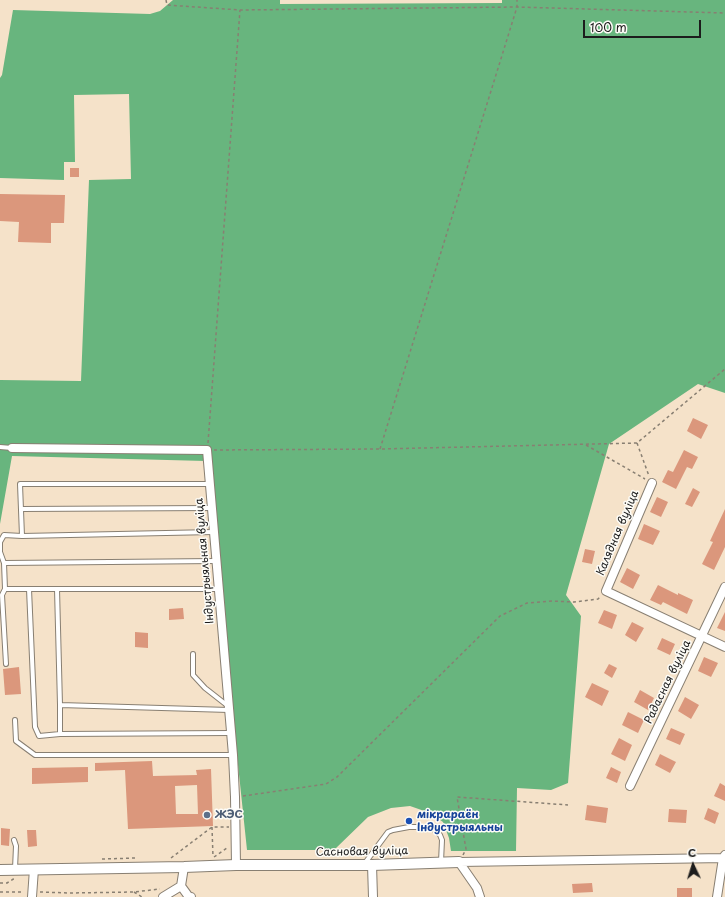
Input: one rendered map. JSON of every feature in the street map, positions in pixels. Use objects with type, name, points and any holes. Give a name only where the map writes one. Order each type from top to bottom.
[{"type":"street","points":[[12,448],[207,450]]},
{"type":"street","name":"Індустрыяльная вуліца","points":[[207,450],[233,755],[236,865]]},
{"type":"street","name":"Калядная вуліца","points":[[606,591],[652,483]]},
{"type":"street","name":"Радасная вуліца","points":[[630,786],[725,587]]},
{"type":"street","points":[[606,591],[725,647]]},
{"type":"street","points":[[717,897],[724,857]]},
{"type":"street","name":"Сасновая вуліца","points":[[0,870],[236,865],[368,865],[441,862],[724,857]]},
{"type":"street","points":[[459,862],[477,888],[480,897]]},
{"type":"street","points":[[368,865],[373,897]]},
{"type":"street","points":[[184,867],[181,886],[189,897],[191,897]]},
{"type":"street","points":[[32,894],[34,869]]},
{"type":"street","points":[[163,897],[181,886]]},
{"type":"lane","points":[[0,448],[12,448]]},
{"type":"lane","points":[[22,536],[20,484],[210,484]]},
{"type":"lane","points":[[21,509],[212,508]]},
{"type":"lane","points":[[6,664],[2,595],[5,589],[4,563],[0,552],[0,542],[4,535],[22,536],[214,532]]},
{"type":"lane","points":[[4,563],[216,561]]},
{"type":"lane","points":[[5,589],[218,589]]},
{"type":"lane","points":[[30,589],[34,727],[39,736],[60,734],[231,733]]},
{"type":"lane","points":[[57,589],[60,734]]},
{"type":"lane","points":[[193,654],[193,675],[205,688],[229,708]]},
{"type":"lane","points":[[60,705],[229,708]]},
{"type":"lane","points":[[15,720],[16,741],[35,755],[233,755]]},
{"type":"lane","points":[[368,865],[388,832],[409,827],[426,827],[435,830],[440,835],[442,840],[441,862]]},
{"type":"lane","points":[[14,840],[16,846],[15,870]]},
{"type":"path","points":[[166,0],[167,5],[240,10],[517,6],[725,13]]},
{"type":"path","points":[[380,449],[517,6],[517,0]]},
{"type":"path","points":[[240,10],[207,450],[380,449],[637,443],[725,369]]},
{"type":"path","points":[[637,443],[652,483]]},
{"type":"path","points":[[585,444],[652,483]]},
{"type":"path","points":[[235,797],[326,784],[337,777],[500,616],[527,603],[552,601],[574,602],[598,599],[606,591]]},
{"type":"path","points":[[459,862],[466,849],[457,797],[568,805]]},
{"type":"path","points":[[212,827],[213,857],[230,847],[236,846]]},
{"type":"path","points":[[178,858],[171,858],[212,827],[236,827]]},
{"type":"path","points":[[97,859],[142,858]]},
{"type":"path","points":[[0,892],[32,894],[134,892],[165,888]]},
{"type":"path","points":[[134,892],[142,897]]},
{"type":"green space","points":[[173,0],[280,0],[280,4],[502,3],[502,0],[725,0],[725,393],[698,384],[609,444],[566,595],[581,616],[568,783],[551,790],[517,788],[516,851],[451,851],[449,838],[443,822],[430,813],[410,806],[391,808],[368,817],[334,850],[247,850],[206,461],[12,456],[0,524],[0,380],[81,381],[89,180],[131,179],[129,94],[74,95],[75,162],[64,162],[64,180],[0,178],[0,78],[2,75],[13,10],[150,14],[160,11]]},
{"type":"building","points":[[70,168],[79,168],[79,177],[70,177]]},
{"type":"building","points":[[0,194],[65,195],[64,223],[51,223],[51,243],[18,242],[19,222],[0,221]]},
{"type":"building","points":[[693,418],[708,425],[701,439],[687,431]]},
{"type":"building","points":[[684,450],[698,457],[692,469],[687,467],[676,489],[662,482],[668,470],[673,472]]},
{"type":"building","points":[[693,488],[700,492],[692,507],[685,504]]},
{"type":"building","points":[[657,497],[668,502],[661,517],[650,512]]},
{"type":"building","points":[[725,509],[725,547],[714,570],[702,564],[713,542],[710,541]]},
{"type":"building","points":[[644,524],[660,531],[653,545],[638,539]]},
{"type":"building","points":[[585,549],[595,551],[592,564],[582,562]]},
{"type":"building","points":[[627,568],[640,575],[633,589],[620,582]]},
{"type":"building","points":[[658,585],[678,595],[678,593],[693,600],[687,614],[663,602],[661,605],[650,600]]},
{"type":"building","points":[[183,608],[184,619],[169,620],[169,609]]},
{"type":"building","points":[[604,610],[617,615],[612,629],[598,623]]},
{"type":"building","points":[[725,612],[725,631],[717,628]]},
{"type":"building","points":[[632,622],[644,628],[636,642],[625,635]]},
{"type":"building","points":[[135,632],[148,633],[148,648],[135,647]]},
{"type":"building","points":[[662,638],[675,644],[670,655],[657,649]]},
{"type":"building","points":[[704,657],[718,663],[711,677],[698,671]]},
{"type":"building","points":[[609,664],[617,668],[612,678],[604,673]]},
{"type":"building","points":[[19,667],[21,694],[5,695],[3,669]]},
{"type":"building","points":[[592,683],[609,691],[602,706],[585,697]]},
{"type":"building","points":[[640,690],[654,698],[648,710],[634,702]]},
{"type":"building","points":[[685,697],[699,705],[691,719],[678,711]]},
{"type":"building","points":[[628,712],[644,720],[638,733],[622,725]]},
{"type":"building","points":[[671,728],[685,734],[680,745],[666,739]]},
{"type":"building","points":[[619,738],[632,745],[625,761],[611,754]]},
{"type":"building","points":[[660,754],[676,762],[670,773],[655,765]]},
{"type":"building","points":[[152,761],[153,776],[197,775],[196,770],[211,769],[213,826],[128,829],[125,770],[95,771],[95,763]],"holes":[[[197,785],[198,814],[176,814],[175,786]]]},
{"type":"building","points":[[88,767],[88,782],[32,784],[32,768]]},
{"type":"building","points":[[611,767],[621,772],[617,783],[606,778]]},
{"type":"building","points":[[720,783],[725,786],[725,801],[714,796]]},
{"type":"building","points":[[587,805],[608,808],[606,823],[585,820]]},
{"type":"building","points":[[708,808],[719,813],[715,824],[704,819]]},
{"type":"building","points":[[669,809],[687,810],[686,823],[668,822]]},
{"type":"building","points":[[1,828],[10,829],[9,846],[1,845]]},
{"type":"building","points":[[27,830],[36,830],[37,846],[28,847]]},
{"type":"building","points":[[592,883],[593,892],[573,893],[572,884]]},
{"type":"building","points":[[677,888],[692,888],[692,897],[677,897]]},
{"type":"place","name":"ЖЭС","points":[[207,815]]},
{"type":"place","name":"мікрараён Індустрыяльны","points":[[409,821]]}]
